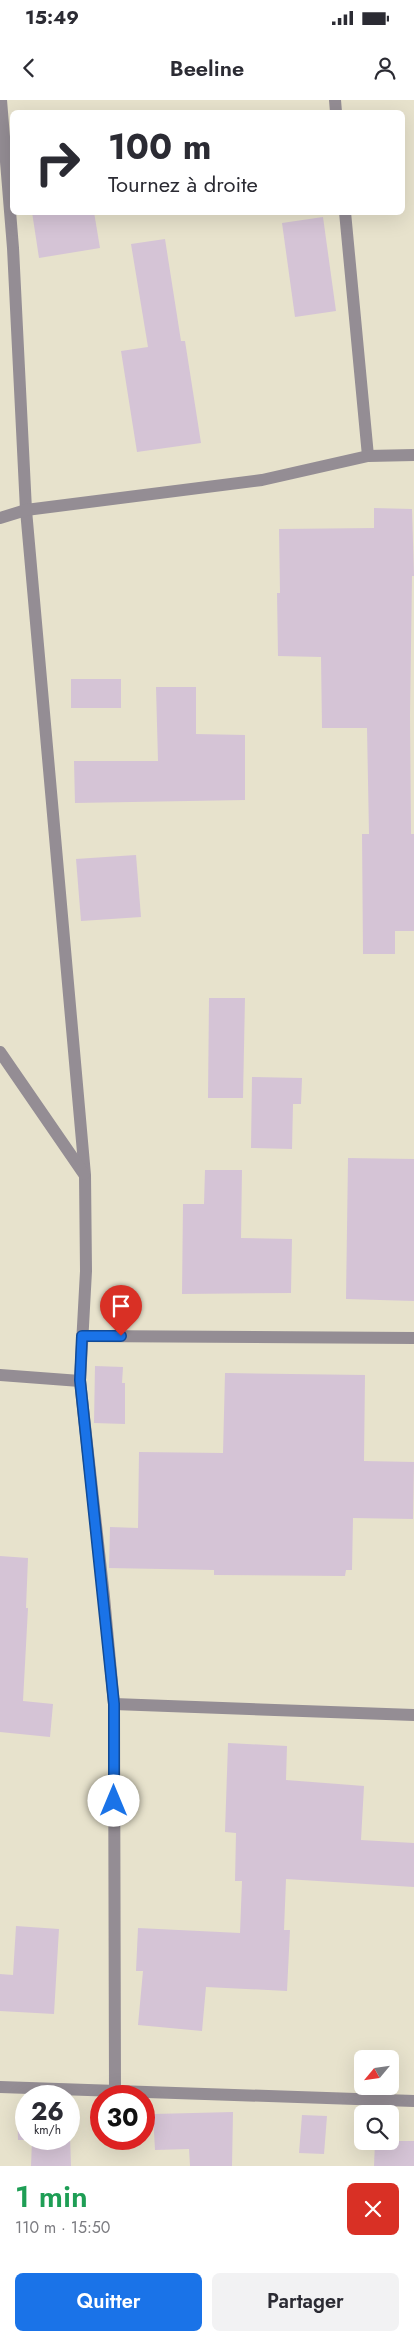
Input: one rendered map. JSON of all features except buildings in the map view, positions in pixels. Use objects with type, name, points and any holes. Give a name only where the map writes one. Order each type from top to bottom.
[{"type":"street","points":[[1,100],[10,211]]},
{"type":"street","points":[[10,215],[26,510],[84,1175],[86,1271],[80,1380],[114,1704],[115,2085]]},
{"type":"street","points":[[345,215],[368,456]]},
{"type":"street","points":[[0,518],[26,510],[262,480],[368,456],[414,455]]},
{"type":"street","points":[[0,1052],[84,1175]]},
{"type":"street","points":[[82,1336],[414,1338]]},
{"type":"street","points":[[0,1375],[80,1380]]},
{"type":"street","points":[[114,1704],[414,1716]]},
{"type":"street","points":[[0,2087],[90,2091]]},
{"type":"street","points":[[155,2093],[414,2100]]},
{"type":"route","points":[[114,1801],[114,1704],[80,1380],[82,1336],[121,1336]]}]
